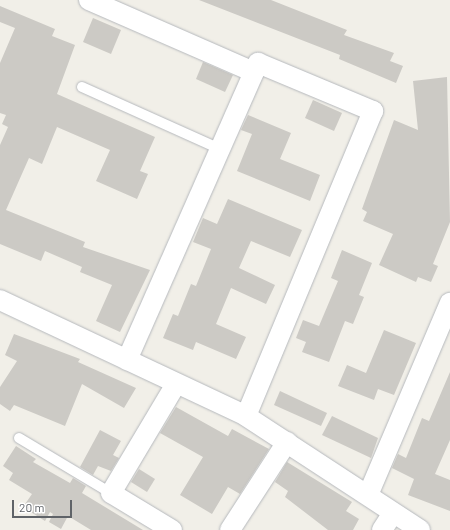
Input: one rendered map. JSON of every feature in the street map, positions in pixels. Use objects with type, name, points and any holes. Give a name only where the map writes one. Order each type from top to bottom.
[{"type":"street","points":[[89,0],[254,72]]},
{"type":"street","points":[[127,360],[258,63],[373,111],[246,416]]},
{"type":"street","points":[[0,300],[246,416],[420,530]]},
{"type":"street","points":[[368,495],[450,303]]},
{"type":"street","points":[[172,530],[111,493],[176,384]]},
{"type":"street","points":[[230,530],[287,442]]},
{"type":"street","points":[[382,530],[393,513]]},
{"type":"lane","points":[[82,87],[220,149]]},
{"type":"lane","points":[[19,438],[111,493]]},
{"type":"building","points":[[199,0],[271,0],[347,30],[344,35],[394,53],[390,61],[403,66],[396,83],[339,59],[340,55]]},
{"type":"building","points":[[0,6],[55,29],[52,36],[75,45],[57,94],[155,137],[140,171],[148,174],[137,199],[96,181],[110,150],[57,127],[42,164],[29,158],[6,210],[85,242],[83,247],[150,270],[120,332],[96,321],[112,285],[80,272],[82,267],[45,251],[41,261],[0,244],[0,145],[8,127],[2,124],[6,115],[0,113],[0,63],[15,28],[0,22]]},
{"type":"building","points":[[93,18],[121,30],[111,54],[83,42]]},
{"type":"building","points":[[203,62],[233,75],[225,92],[196,79]]},
{"type":"building","points":[[447,77],[450,222],[433,264],[438,266],[431,282],[418,277],[416,282],[379,265],[393,234],[363,221],[367,212],[362,209],[394,120],[418,130],[413,81]]},
{"type":"building","points":[[313,100],[342,113],[334,131],[305,118]]},
{"type":"building","points":[[248,115],[291,133],[280,159],[320,175],[310,201],[237,171],[252,134],[241,130]]},
{"type":"building","points":[[228,199],[302,230],[290,257],[251,241],[239,268],[275,285],[266,304],[231,288],[216,324],[246,337],[236,359],[196,342],[193,350],[163,338],[173,314],[178,316],[191,284],[196,286],[211,249],[193,242],[203,218],[217,224]]},
{"type":"building","points":[[342,250],[372,263],[359,295],[364,297],[353,324],[345,321],[329,362],[302,352],[306,342],[296,338],[303,320],[319,326],[338,281],[331,278]]},
{"type":"building","points":[[384,330],[416,343],[394,395],[378,389],[374,400],[338,386],[347,365],[366,373]]},
{"type":"building","points":[[14,334],[80,359],[78,362],[136,388],[124,408],[82,384],[65,426],[14,405],[10,411],[0,404],[0,387],[17,361],[5,355]]},
{"type":"building","points":[[450,372],[450,440],[435,474],[450,480],[450,511],[408,495],[414,479],[392,468],[398,454],[406,458],[422,418],[429,421]]},
{"type":"building","points":[[280,391],[327,413],[321,426],[274,405]]},
{"type":"building","points":[[176,407],[228,436],[232,429],[269,449],[240,494],[228,487],[212,514],[180,495],[203,457],[160,433]]},
{"type":"building","points":[[332,416],[378,438],[371,458],[322,435]]},
{"type":"building","points":[[100,430],[121,441],[113,455],[119,458],[111,471],[98,466],[93,475],[80,467]]},
{"type":"building","points":[[16,446],[36,459],[33,462],[70,483],[73,478],[86,486],[82,493],[143,530],[91,530],[68,516],[61,529],[49,522],[53,514],[50,512],[45,521],[23,507],[32,494],[9,480],[13,473],[3,466]]},
{"type":"building","points":[[287,462],[352,502],[346,511],[359,519],[353,530],[328,530],[285,497],[288,491],[275,482]]},
{"type":"building","points":[[139,469],[155,479],[147,492],[131,482]]}]
